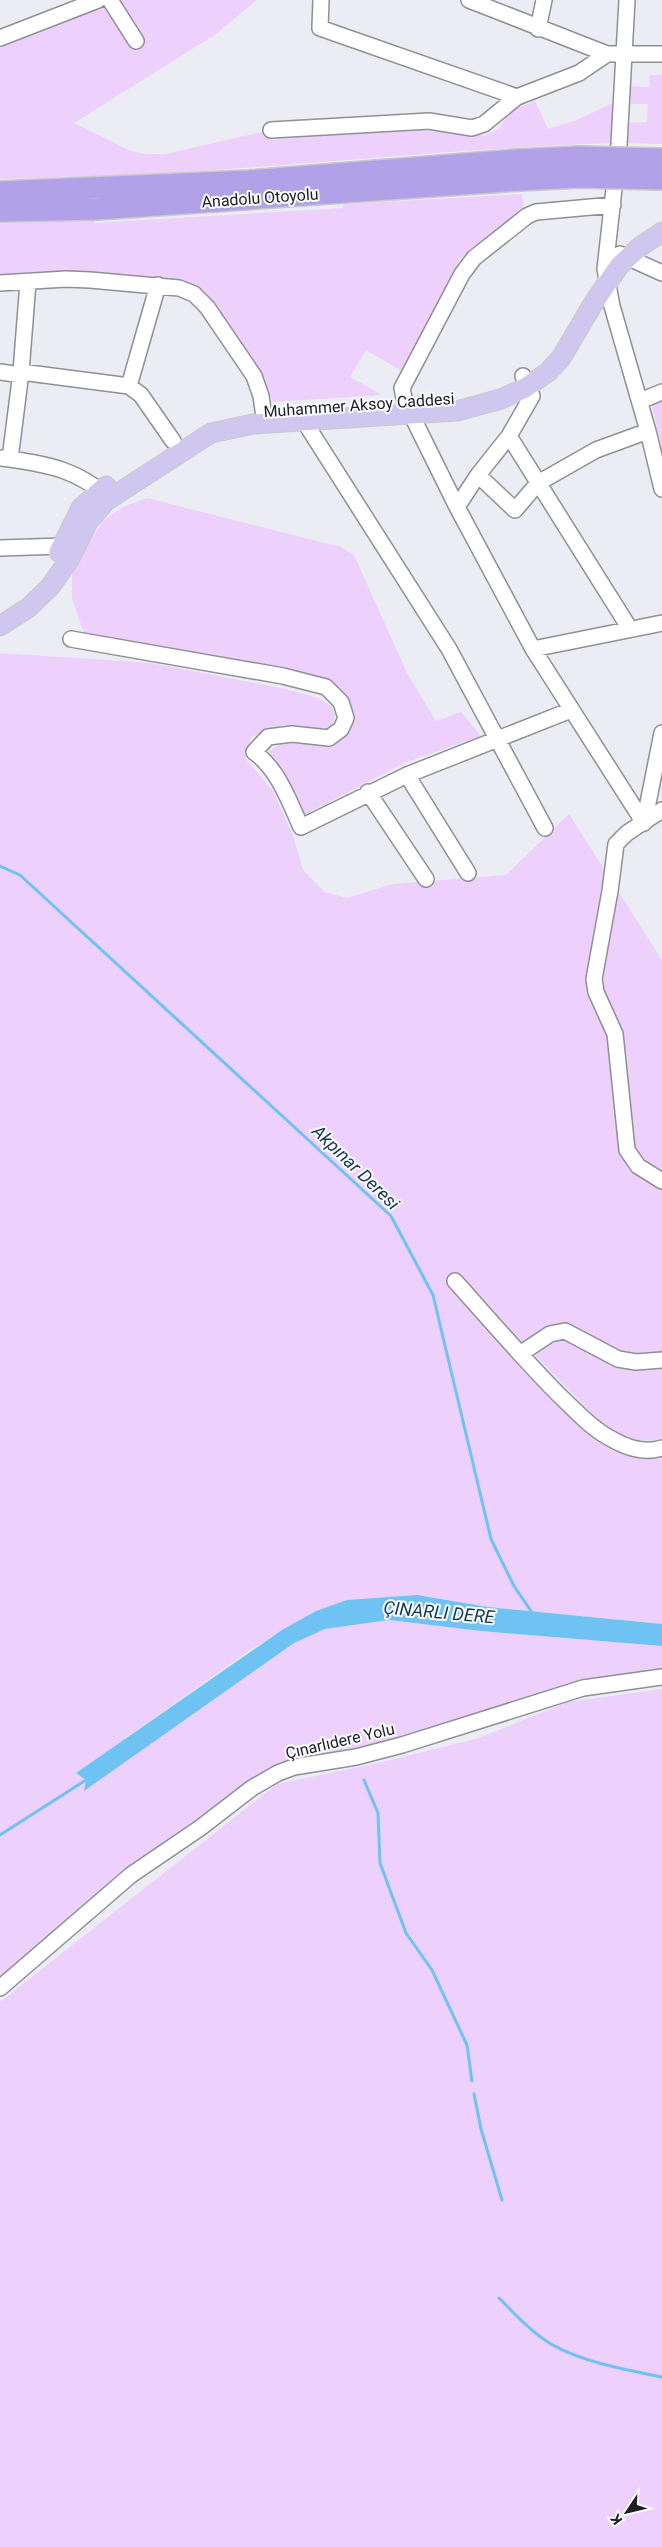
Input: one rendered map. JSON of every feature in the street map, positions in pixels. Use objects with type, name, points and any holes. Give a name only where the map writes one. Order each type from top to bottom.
[{"type":"highway","points":[[518,170],[578,157],[662,158]]},
{"type":"highway","points":[[518,170],[662,178]]},
{"type":"highway","name":"Anadolu Otoyolu","points":[[0,192],[518,170]]},
{"type":"highway","name":"Anadolu Otoyolu","points":[[0,211],[98,209],[518,170]]},
{"type":"main road","name":"Muhammer Aksoy Caddesi","points":[[105,494],[173,441],[198,425],[211,420],[230,415],[304,421],[408,409],[526,381],[548,372],[561,358],[618,253],[646,231],[662,222]]},
{"type":"main road","name":"Muhammer Aksoy Caddesi","points":[[618,253],[662,232]]},
{"type":"main road","name":"Muhammer Aksoy Caddesi","points":[[69,548],[81,508],[211,433],[265,418],[408,409]]},
{"type":"main road","points":[[0,612],[34,587],[69,548]]},
{"type":"main road","points":[[0,626],[28,608],[45,593],[65,567],[69,548]]},
{"type":"street","points":[[0,38],[98,0]]},
{"type":"street","points":[[110,0],[136,40]]},
{"type":"street","points":[[321,0],[320,28],[517,97]]},
{"type":"street","points":[[469,0],[538,29],[607,54],[662,54]]},
{"type":"street","points":[[538,29],[544,0]]},
{"type":"street","points":[[627,0],[625,53],[613,205],[618,253],[662,273]]},
{"type":"street","points":[[271,130],[429,121],[472,128],[484,124],[517,97],[579,72],[607,54]]},
{"type":"street","points":[[613,205],[536,212],[527,216],[474,258],[462,274],[402,388],[408,409],[457,507],[533,649],[570,710],[644,823]]},
{"type":"street","points":[[606,276],[662,489]]},
{"type":"street","points":[[0,283],[66,279],[158,285],[186,290],[194,294],[207,306],[254,376],[265,418]]},
{"type":"street","points":[[28,282],[21,374],[5,459],[57,466],[79,475],[105,494]]},
{"type":"street","points":[[129,386],[158,285]]},
{"type":"street","points":[[0,372],[102,381],[129,386],[141,395],[173,441]]},
{"type":"street","points":[[457,507],[478,475],[510,436],[532,396],[526,381]]},
{"type":"street","points":[[640,401],[662,392]]},
{"type":"street","points":[[304,421],[449,649],[545,828]]},
{"type":"street","points":[[478,475],[515,510],[538,483],[596,450],[648,431]]},
{"type":"street","points":[[510,436],[630,629]]},
{"type":"street","points":[[0,548],[69,548]]},
{"type":"street","points":[[533,649],[662,623]]},
{"type":"street","points":[[71,638],[283,676],[326,687],[341,702],[346,718],[341,729],[329,738],[292,734],[268,737],[254,752],[267,761],[288,797],[301,827],[368,792],[407,775],[570,710]]},
{"type":"street","points":[[644,823],[662,733]]},
{"type":"street","points":[[407,775],[468,873]]},
{"type":"street","points":[[368,792],[426,879]]},
{"type":"street","points":[[662,810],[627,833],[616,844],[610,891],[594,979],[596,992],[615,1034],[627,1150],[638,1166],[662,1181]]},
{"type":"street","points":[[455,1281],[520,1354],[590,1425],[607,1436],[639,1450],[662,1448]]},
{"type":"street","points":[[520,1354],[550,1334],[565,1331],[601,1352],[618,1358],[636,1362],[662,1360]]},
{"type":"street","name":"Çınarlıdere Yolu","points":[[0,1988],[131,1875],[200,1828],[258,1784],[278,1773],[294,1767],[356,1757],[402,1745],[584,1688],[662,1677]]},
{"type":"shaded area","points":[[114,0],[257,0],[216,34],[74,123],[131,151],[147,154],[165,154],[271,130],[272,140],[393,127],[436,128],[484,136],[499,129],[505,118],[518,108],[535,101],[548,129],[577,120],[615,102],[612,143],[459,151],[153,174],[0,179],[0,45],[112,3]]},
{"type":"shaded area","points":[[650,75],[662,75],[662,144],[624,143],[626,123],[647,122],[648,104],[631,104],[631,86],[649,87]]},
{"type":"shaded area","points":[[522,194],[524,211],[460,259],[403,372],[366,350],[350,377],[382,395],[273,402],[261,372],[207,297],[197,287],[184,283],[0,278],[0,222],[95,219],[94,223],[343,208],[344,204]]},
{"type":"shaded area","points":[[662,400],[662,451],[652,404]]},
{"type":"shaded area","points":[[147,498],[341,547],[354,555],[407,673],[436,721],[461,712],[481,736],[404,763],[304,815],[269,751],[282,743],[309,744],[329,738],[346,718],[326,687],[87,641],[72,599],[72,570],[103,521],[121,508]]},
{"type":"shaded area","points":[[0,653],[151,663],[281,688],[318,698],[331,706],[335,714],[333,724],[327,731],[283,725],[251,737],[245,758],[273,791],[293,835],[303,870],[324,892],[347,898],[393,884],[506,875],[569,814],[662,960],[662,1438],[644,1441],[627,1437],[596,1418],[454,1272],[455,1288],[550,1396],[586,1431],[606,1446],[647,1458],[662,1452],[662,1624],[488,1607],[417,1595],[347,1600],[316,1611],[253,1648],[76,1773],[86,1780],[85,1790],[294,1643],[325,1629],[389,1620],[481,1631],[662,1646],[662,1670],[341,1755],[284,1764],[0,1979]]},
{"type":"shaded area","points":[[662,1689],[662,2547],[0,2547],[0,2002],[277,1784],[378,1763],[479,1738],[568,1702]]},
{"type":"water","name":"ÇINARLI DERE","points":[[417,1595],[488,1607],[662,1624],[662,1646],[481,1631],[389,1620],[325,1629],[294,1643],[84,1791],[86,1780],[76,1773],[282,1630],[316,1611],[347,1600]]},
{"type":"waterway","name":"Akpınar Deresi","points":[[0,866],[20,875],[391,1216],[433,1295],[491,1539],[514,1586],[533,1614]]},
{"type":"waterway","points":[[0,1835],[86,1780]]},
{"type":"waterway","points":[[364,1780],[378,1813],[380,1863],[406,1933],[432,1970],[467,2045],[472,2081]]},
{"type":"waterway","points":[[474,2094],[481,2129],[502,2200]]},
{"type":"waterway","points":[[499,2298],[537,2334],[563,2350],[605,2365],[662,2377]]}]
